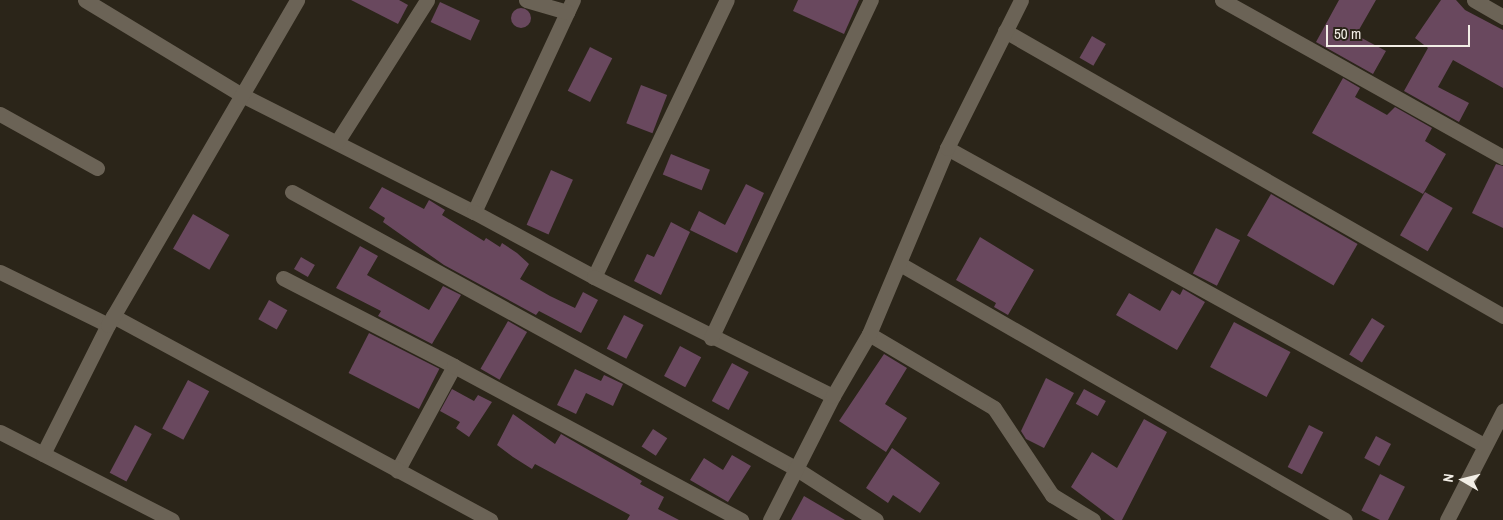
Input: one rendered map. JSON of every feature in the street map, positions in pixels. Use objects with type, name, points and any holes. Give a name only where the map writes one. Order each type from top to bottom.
[{"type":"street","points":[[85,0],[242,95],[474,212],[712,338],[833,396]]},
{"type":"street","points":[[43,454],[110,321],[297,0]]},
{"type":"street","points":[[337,142],[427,0]]},
{"type":"street","points":[[474,212],[570,6],[526,0]]},
{"type":"street","points":[[594,277],[727,0]]},
{"type":"street","points":[[712,338],[871,0]]},
{"type":"street","points":[[770,520],[833,396],[869,334],[900,264],[947,148],[1021,0]]},
{"type":"street","points":[[1222,0],[1503,157]]},
{"type":"street","points":[[1474,0],[1503,16]]},
{"type":"street","points":[[1005,31],[1503,316]]},
{"type":"street","points":[[0,114],[97,168]]},
{"type":"street","points":[[947,148],[1484,445]]},
{"type":"street","points":[[292,192],[795,468],[876,520]]},
{"type":"street","points":[[900,264],[1345,520]]},
{"type":"street","points":[[0,272],[110,321],[490,520]]},
{"type":"street","points":[[283,278],[454,366],[741,520]]},
{"type":"street","points":[[869,334],[994,408],[1052,495],[1093,520]]},
{"type":"street","points":[[397,471],[454,366]]},
{"type":"street","points":[[1447,520],[1503,411]]},
{"type":"street","points":[[0,432],[172,520]]},
{"type":"building","points":[[351,0],[399,0],[408,5],[398,24]]},
{"type":"building","points":[[798,0],[859,0],[844,34],[793,11]]},
{"type":"building","points":[[1339,0],[1376,0],[1356,35],[1386,51],[1373,74],[1316,42]]},
{"type":"building","points":[[1441,0],[1456,0],[1465,10],[1503,30],[1503,88],[1453,60],[1438,87],[1469,103],[1459,122],[1404,91],[1428,48],[1415,38]]},
{"type":"building","points":[[440,2],[480,21],[471,41],[431,22]]},
{"type":"building","points":[[521,8],[528,11],[531,18],[528,25],[521,28],[514,25],[511,18],[514,11]]},
{"type":"building","points":[[1092,36],[1106,44],[1093,66],[1080,58]]},
{"type":"building","points":[[590,47],[612,58],[590,102],[568,91]]},
{"type":"building","points":[[1343,78],[1360,88],[1355,97],[1387,115],[1395,107],[1432,128],[1425,141],[1446,154],[1423,194],[1312,133]]},
{"type":"building","points":[[641,85],[667,95],[652,133],[626,123]]},
{"type":"building","points":[[671,154],[710,170],[702,190],[663,174]]},
{"type":"building","points":[[1496,164],[1503,166],[1503,228],[1472,213]]},
{"type":"building","points":[[551,170],[573,180],[549,235],[527,225]]},
{"type":"building","points":[[746,184],[764,193],[737,253],[690,230],[699,211],[725,225]]},
{"type":"building","points":[[382,187],[424,209],[429,200],[445,210],[442,215],[484,241],[486,238],[500,247],[502,243],[529,264],[520,279],[550,296],[575,308],[583,292],[598,300],[581,333],[539,311],[536,315],[444,265],[383,222],[385,218],[369,208]]},
{"type":"building","points":[[1425,192],[1453,208],[1428,251],[1400,235]]},
{"type":"building","points":[[1271,194],[1358,244],[1334,286],[1247,236]]},
{"type":"building","points":[[193,214],[229,235],[209,270],[173,249]]},
{"type":"building","points":[[671,222],[690,232],[661,295],[634,281],[647,254],[654,257]]},
{"type":"building","points":[[1216,228],[1240,240],[1217,286],[1193,273]]},
{"type":"building","points":[[980,237],[1034,270],[1008,315],[994,307],[996,303],[956,280]]},
{"type":"building","points":[[360,246],[378,256],[367,275],[429,310],[443,286],[461,295],[432,344],[378,316],[381,311],[336,288]]},
{"type":"building","points":[[301,257],[315,265],[308,277],[294,269]]},
{"type":"building","points":[[1183,289],[1205,302],[1177,350],[1116,315],[1129,293],[1160,311],[1172,290],[1180,295]]},
{"type":"building","points":[[269,300],[287,310],[277,329],[258,319]]},
{"type":"building","points":[[624,315],[644,325],[626,359],[607,349]]},
{"type":"building","points":[[1372,318],[1385,326],[1362,362],[1349,354]]},
{"type":"building","points":[[508,321],[527,332],[500,380],[480,369]]},
{"type":"building","points":[[1234,322],[1291,352],[1267,397],[1210,367]]},
{"type":"building","points":[[369,333],[439,369],[419,409],[349,373]]},
{"type":"building","points":[[680,346],[701,357],[685,387],[664,376]]},
{"type":"building","points":[[884,354],[907,368],[885,404],[907,418],[886,452],[839,421]]},
{"type":"building","points":[[732,363],[749,372],[729,410],[712,401]]},
{"type":"building","points":[[575,369],[601,381],[604,375],[623,384],[613,406],[586,393],[576,414],[557,405]]},
{"type":"building","points":[[1046,378],[1074,393],[1044,448],[1026,439],[1021,431]]},
{"type":"building","points":[[188,380],[209,391],[183,440],[162,429]]},
{"type":"building","points":[[452,389],[474,401],[478,395],[492,402],[469,437],[456,428],[460,422],[440,411]]},
{"type":"building","points":[[1084,389],[1106,401],[1098,416],[1076,404]]},
{"type":"building","points":[[513,414],[555,444],[561,434],[642,481],[640,484],[664,497],[658,509],[679,520],[627,520],[630,515],[535,464],[532,469],[513,457],[497,445]]},
{"type":"building","points":[[1144,419],[1167,432],[1122,520],[1115,520],[1071,487],[1092,452],[1117,468]]},
{"type":"building","points":[[135,425],[152,434],[126,482],[110,473]]},
{"type":"building","points":[[1309,425],[1323,432],[1302,474],[1288,467]]},
{"type":"building","points":[[653,429],[667,438],[656,456],[642,447]]},
{"type":"building","points":[[1376,436],[1391,444],[1379,466],[1364,458]]},
{"type":"building","points":[[892,448],[940,483],[920,513],[893,495],[888,503],[866,488]]},
{"type":"building","points":[[732,455],[751,466],[728,502],[690,480],[704,458],[723,470]]},
{"type":"building","points":[[1380,474],[1405,487],[1388,520],[1380,520],[1361,511]]},
{"type":"building","points":[[804,496],[845,520],[791,520]]}]
